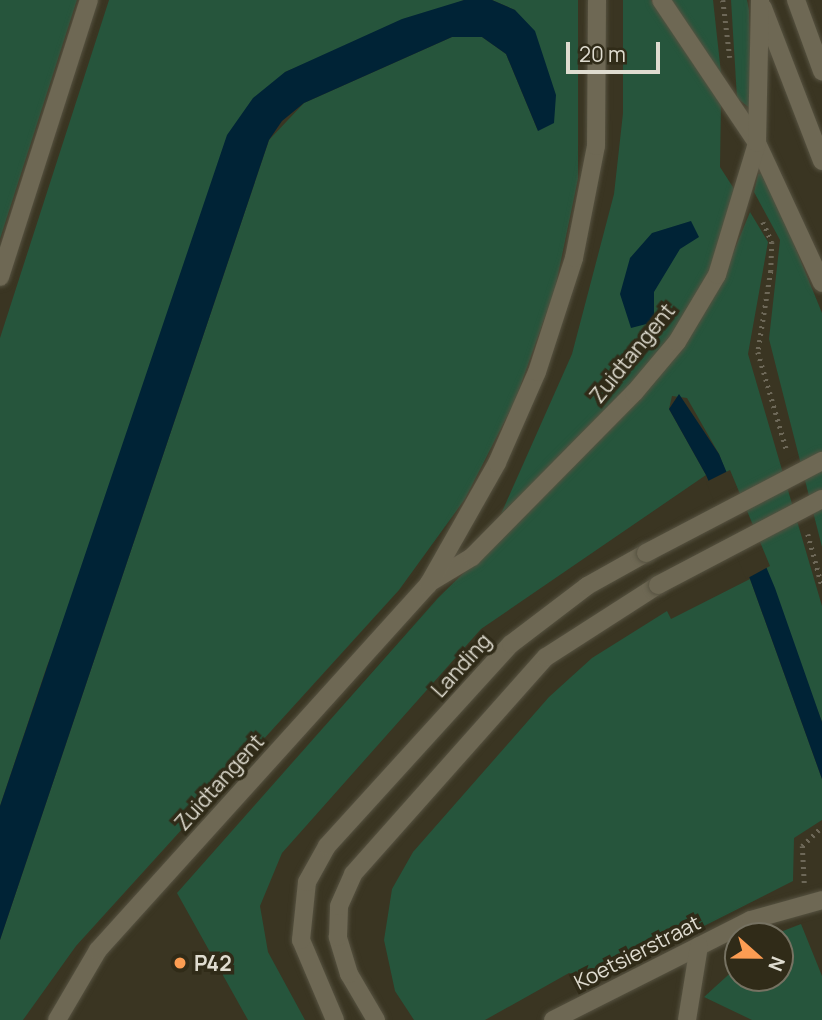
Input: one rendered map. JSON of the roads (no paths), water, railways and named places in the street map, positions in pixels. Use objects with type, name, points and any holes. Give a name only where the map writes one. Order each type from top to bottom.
[{"type":"street","points":[[0,277],[89,0]]},
{"type":"street","name":"Zuidtangent","points":[[57,1020],[98,950],[428,585],[497,463],[559,313],[596,146],[597,0]]},
{"type":"street","points":[[661,0],[757,142],[822,283]]},
{"type":"street","points":[[796,0],[822,71]]},
{"type":"street","points":[[761,3],[822,161]]},
{"type":"street","name":"Zuidtangent","points":[[428,585],[472,557],[677,341],[717,275],[747,191],[757,142],[761,3]]},
{"type":"street","name":"Landing","points":[[335,1020],[301,940],[307,882],[327,846],[511,645],[587,586],[822,461]]},
{"type":"street","points":[[376,1020],[349,974],[338,937],[339,906],[352,874],[546,657],[658,585],[822,499]]},
{"type":"street","name":"Koetsierstraat","points":[[553,1020],[699,946],[816,899]]},
{"type":"street","points":[[687,1020],[699,946]]},
{"type":"water","points":[[464,0],[492,0],[515,10],[535,31],[556,95],[554,123],[538,131],[506,54],[482,37],[452,37],[304,103],[282,121],[269,140],[0,940],[0,806],[227,135],[253,98],[285,72],[402,19]]},
{"type":"water","points":[[691,221],[699,237],[680,249],[654,292],[654,322],[631,328],[620,294],[630,258],[652,233]]},
{"type":"water","points":[[679,394],[719,454],[775,588],[822,722],[822,779],[750,579],[706,475],[669,409]]},
{"type":"place","name":"P42","points":[[180,963]]}]
